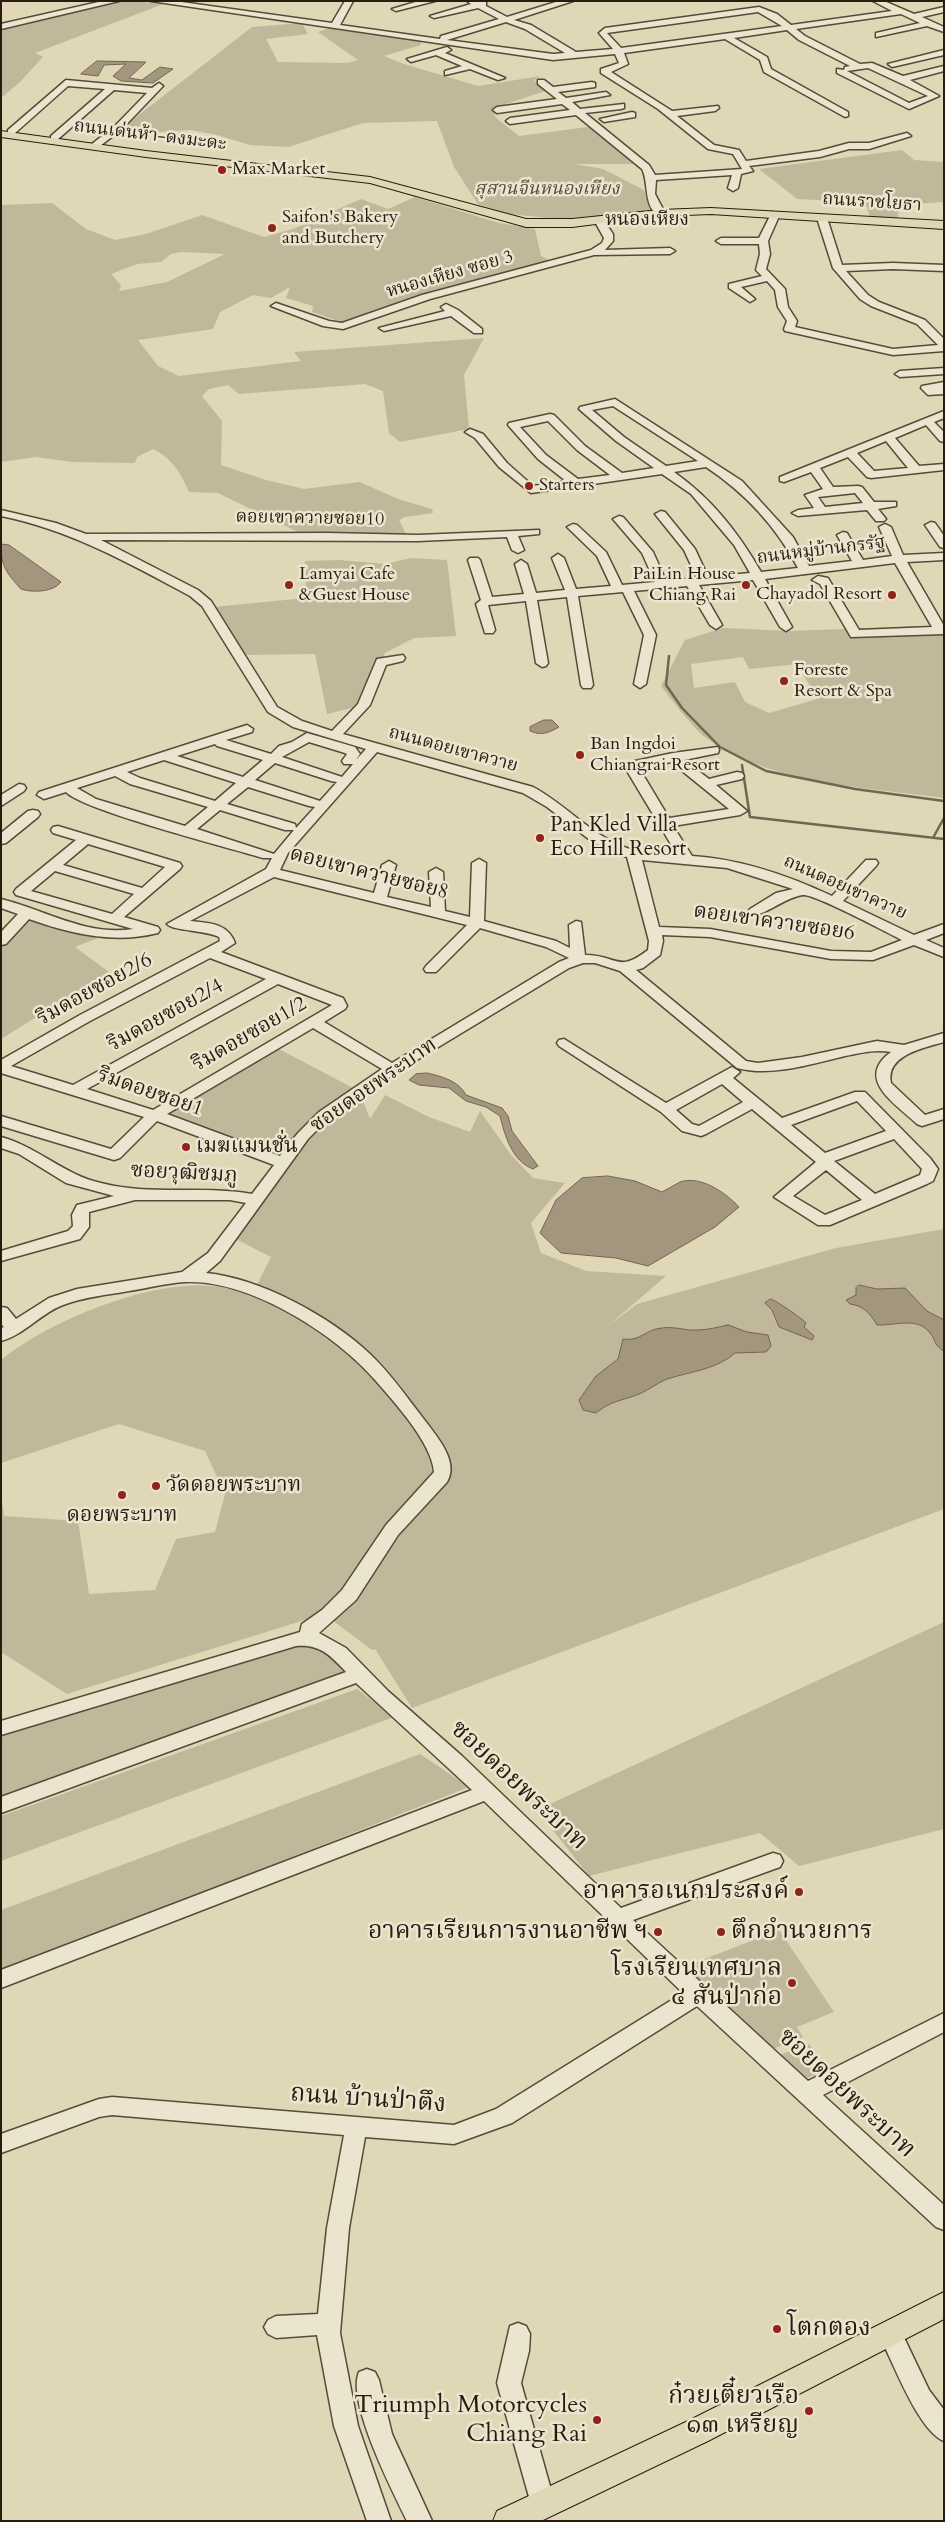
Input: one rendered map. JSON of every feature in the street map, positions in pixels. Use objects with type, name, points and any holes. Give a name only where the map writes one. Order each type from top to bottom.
[{"type":"main road","name":"ถนนเด่นห้า-ดงมะดะ","points":[[4,132],[370,180],[499,215],[543,224],[594,221],[660,213],[711,211],[799,216]]},
{"type":"main road","name":"ถนนเด่นห้า-ดงมะดะ","points":[[58,140],[374,176],[418,187],[499,215]]},
{"type":"main road","name":"ถนนราชโยธา","points":[[799,216],[944,225]]},
{"type":"main road","points":[[508,2521],[698,2431],[944,2305]]},
{"type":"street","points":[[1,27],[115,1]]},
{"type":"street","points":[[155,1],[553,57],[727,37],[900,12]]},
{"type":"street","points":[[335,26],[349,1]]},
{"type":"street","points":[[396,9],[431,1]]},
{"type":"street","points":[[434,16],[475,3],[495,1]]},
{"type":"street","points":[[438,40],[569,1]]},
{"type":"street","points":[[880,2],[900,12],[938,26]]},
{"type":"street","points":[[475,3],[507,20],[528,27],[574,55]]},
{"type":"street","points":[[64,4],[76,10]]},
{"type":"street","points":[[652,178],[748,171],[736,152],[711,147],[670,114],[604,70],[624,64],[616,45],[603,33],[605,30],[754,9],[774,16],[802,38],[859,67]]},
{"type":"street","points":[[913,17],[944,9]]},
{"type":"street","points":[[879,34],[938,26]]},
{"type":"street","points":[[727,37],[764,59],[767,70],[845,114]]},
{"type":"street","points":[[411,59],[470,44]]},
{"type":"street","points":[[892,64],[944,52]]},
{"type":"street","points":[[438,53],[501,78]]},
{"type":"street","points":[[869,65],[935,96],[909,106],[840,71],[859,67],[869,65]]},
{"type":"street","points":[[448,73],[470,66]]},
{"type":"street","points":[[902,79],[944,68]]},
{"type":"street","points":[[552,79],[541,82],[646,167],[652,178],[650,194],[660,213]]},
{"type":"street","points":[[4,132],[66,83],[158,88],[98,144]]},
{"type":"street","points":[[552,90],[592,85]]},
{"type":"street","points":[[58,140],[112,87]]},
{"type":"street","points":[[497,110],[606,95]]},
{"type":"street","points":[[510,121],[620,106]]},
{"type":"street","points":[[670,114],[715,108]]},
{"type":"street","points":[[572,124],[632,115]]},
{"type":"street","points":[[743,164],[820,154],[849,146],[869,146],[907,136]]},
{"type":"street","points":[[733,188],[737,173]]},
{"type":"street","points":[[775,214],[763,241],[764,254],[761,270],[780,289],[783,307],[792,321],[789,329],[893,352],[944,346]]},
{"type":"street","points":[[822,218],[838,268],[864,297],[875,304],[921,322],[944,346]]},
{"type":"street","points":[[594,221],[610,234],[610,238],[603,247],[594,252]]},
{"type":"street","points":[[720,241],[763,241]]},
{"type":"street","name":"หนองเหียง ซอย 3","points":[[276,306],[340,326],[426,297],[594,252],[670,251]]},
{"type":"street","points":[[838,268],[893,266],[944,268]]},
{"type":"street","points":[[750,299],[733,286],[768,278]]},
{"type":"street","points":[[426,297],[454,312],[478,331]]},
{"type":"street","points":[[384,328],[454,312]]},
{"type":"street","points":[[900,374],[944,370]]},
{"type":"street","points":[[944,385],[926,388],[932,393],[944,392]]},
{"type":"street","points":[[786,627],[739,544],[695,492],[620,439],[584,409],[615,402],[738,483],[789,539],[806,571]]},
{"type":"street","points":[[784,479],[944,414]]},
{"type":"street","points":[[577,484],[542,457],[513,425],[550,417],[580,448],[620,477]]},
{"type":"street","points":[[928,421],[944,439]]},
{"type":"street","points":[[474,434],[502,466],[531,490],[709,463]]},
{"type":"street","points":[[888,437],[916,470]]},
{"type":"street","points":[[850,452],[871,475],[944,467]]},
{"type":"street","points":[[813,467],[830,491]]},
{"type":"street","points":[[821,510],[811,495],[830,491],[858,489],[882,523],[899,559],[944,556]]},
{"type":"street","points":[[798,513],[892,504]]},
{"type":"street","name":"ถนนดอยเขาควาย","points":[[1,512],[51,525],[84,537],[194,593],[207,604],[272,709],[305,727],[528,790],[544,797],[604,844],[634,856],[739,866],[774,876],[944,953]]},
{"type":"street","points":[[661,514],[688,549],[704,581]]},
{"type":"street","points":[[619,519],[647,552],[662,585]]},
{"type":"street","points":[[931,525],[944,545]]},
{"type":"street","points":[[573,527],[602,554],[650,635],[640,684]]},
{"type":"street","name":"ดอยเขาควายซอย10","points":[[84,537],[327,536],[418,538],[535,532]]},
{"type":"street","points":[[510,533],[518,550]]},
{"type":"street","points":[[842,535],[860,564]]},
{"type":"street","points":[[558,558],[572,593],[587,685]]},
{"type":"street","name":"ถนนหมู่บ้านกรรัฐ","points":[[487,601],[758,576],[899,559],[942,630]]},
{"type":"street","points":[[474,560],[487,601],[482,604],[489,630]]},
{"type":"street","points":[[520,564],[531,597],[542,663]]},
{"type":"street","points":[[818,580],[824,581],[855,634],[942,630]]},
{"type":"street","points":[[691,582],[716,625]]},
{"type":"street","points":[[334,736],[364,704],[381,662],[399,658]]},
{"type":"street","points":[[284,749],[286,743],[305,727]]},
{"type":"street","points":[[44,795],[247,729]]},
{"type":"street","points":[[186,832],[284,749],[297,745],[307,737],[350,750],[354,754],[349,760]]},
{"type":"street","points":[[216,739],[222,743],[336,778]]},
{"type":"street","name":"ดอยเขาควายซอย8","points":[[374,748],[282,852],[272,872],[477,923],[551,944],[579,958]]},
{"type":"street","points":[[687,860],[631,766],[713,750]]},
{"type":"street","points":[[163,756],[314,803]]},
{"type":"street","points":[[665,823],[740,811],[673,758]]},
{"type":"street","points":[[116,772],[135,782],[290,827]]},
{"type":"street","points":[[706,784],[737,776]]},
{"type":"street","points":[[69,787],[75,794],[91,802],[268,855]]},
{"type":"street","points":[[1,802],[18,788]]},
{"type":"street","points":[[1,840],[33,814]]},
{"type":"street","points":[[58,830],[175,866],[114,919]]},
{"type":"street","points":[[86,839],[21,892],[153,930]]},
{"type":"street","points":[[625,968],[638,965],[655,952],[655,930],[634,856]]},
{"type":"street","points":[[431,969],[477,923],[479,863]]},
{"type":"street","points":[[834,902],[870,863]]},
{"type":"street","points":[[380,898],[389,864]]},
{"type":"street","points":[[52,866],[146,892]]},
{"type":"street","points":[[1,903],[72,929],[105,934],[153,930],[174,924],[272,872]]},
{"type":"street","points":[[436,872],[438,913]]},
{"type":"street","points":[[755,912],[781,896],[807,890]]},
{"type":"street","points":[[1,941],[27,913]]},
{"type":"street","name":"ริมดอยซอย2/6","points":[[1,1067],[85,1018],[228,943],[225,935],[212,928],[174,924]]},
{"type":"street","points":[[576,925],[579,958]]},
{"type":"street","name":"ดอยเขาควายซอย6","points":[[655,930],[710,933],[831,955],[873,956],[944,928]]},
{"type":"street","points":[[210,953],[278,978]]},
{"type":"street","name":"ซอยดอยพระบาท","points":[[7,1331],[55,1302],[83,1293],[186,1276],[199,1270],[214,1257],[303,1136],[324,1115],[392,1069],[564,965],[579,958],[596,959],[625,968]]},
{"type":"street","points":[[625,968],[742,1065],[758,1067],[877,1045],[905,1050]]},
{"type":"street","name":"ริมดอยซอย1/2","points":[[1,1121],[114,1155],[155,1115],[340,1006],[338,1001],[278,978]]},
{"type":"street","name":"ริมดอยซอย2/4","points":[[75,1090],[278,978]]},
{"type":"street","points":[[314,1022],[392,1069]]},
{"type":"street","points":[[944,1037],[905,1050],[893,1057],[884,1067],[881,1075],[884,1084],[922,1121],[944,1114]]},
{"type":"street","points":[[564,1043],[666,1110],[687,1128],[695,1132],[701,1131],[754,1102]]},
{"type":"street","points":[[666,1110],[742,1065]]},
{"type":"street","name":"ริมดอยซอย1","points":[[1,1067],[155,1115],[284,1163]]},
{"type":"street","points":[[723,1077],[873,1201]]},
{"type":"street","points":[[779,1124],[860,1095],[897,1132],[930,1168],[930,1174],[921,1181],[824,1221],[782,1197],[834,1154],[897,1132]]},
{"type":"street","name":"ซอยวุฒิชมภู","points":[[1,1142],[24,1151],[72,1180],[136,1195],[230,1195],[256,1200]]},
{"type":"street","points":[[1,1256],[74,1235],[80,1227],[82,1210],[136,1195]]},
{"type":"street","points":[[1,1728],[296,1639],[310,1638],[309,1629],[312,1625],[329,1615],[349,1595],[392,1530],[444,1473],[442,1462],[425,1433],[355,1350],[283,1305],[250,1289],[222,1281],[186,1276]]},
{"type":"street","points":[[1,1312],[7,1331]]},
{"type":"street","name":"ซอยดอยพระบาท","points":[[310,1638],[328,1645],[360,1674],[699,1994],[944,2220]]},
{"type":"street","points":[[1,1805],[360,1674]]},
{"type":"street","points":[[1,1979],[487,1792]]},
{"type":"street","points":[[618,1917],[773,1861]]},
{"type":"street","name":"ถนน บ้านป่าตึง","points":[[1,2144],[98,2108],[112,2106],[454,2134],[508,2123],[699,1994]]},
{"type":"street","points":[[806,2093],[944,2022]]},
{"type":"street","points":[[356,2127],[338,2228],[328,2329],[346,2426],[379,2521]]},
{"type":"street","points":[[276,2327],[328,2329]]},
{"type":"street","points":[[890,2333],[921,2398],[944,2430]]},
{"type":"street","points":[[518,2334],[517,2351],[509,2376],[510,2383],[543,2504]]},
{"type":"street","points":[[367,2380],[370,2402],[398,2476],[420,2521]]},
{"type":"green space","points":[[115,1],[166,3],[35,53],[43,57],[20,82],[1,98],[1,28]]},
{"type":"green space","name":"สุสานจีนหนองเหียง","points":[[302,23],[308,34],[266,39],[278,62],[348,63],[358,60],[318,32],[335,26],[420,37],[421,45],[384,56],[404,64],[478,86],[541,76],[534,80],[545,91],[494,108],[495,117],[519,136],[595,126],[642,164],[574,164],[603,169],[644,190],[651,211],[559,219],[509,214],[478,204],[454,167],[437,121],[363,123],[288,147],[250,145],[217,135],[191,130],[160,132],[122,128],[252,27]]},
{"type":"green space","points":[[902,150],[914,160],[944,162],[944,202],[900,205],[897,220],[870,218],[867,207],[859,202],[797,199],[759,169]]},
{"type":"green space","points":[[415,197],[499,223],[535,229],[541,256],[553,262],[422,298],[347,324],[312,312],[313,306],[286,298],[290,287],[271,298],[253,295],[220,312],[213,329],[138,340],[158,366],[179,376],[301,361],[294,352],[484,338],[464,375],[469,429],[400,442],[389,433],[383,391],[365,384],[239,394],[228,385],[209,389],[202,396],[222,421],[221,465],[266,480],[304,489],[360,482],[398,499],[432,509],[433,513],[405,517],[399,520],[408,538],[300,533],[218,493],[189,492],[171,462],[153,449],[137,457],[135,463],[72,462],[36,457],[1,462],[1,205],[52,203],[86,229],[115,240],[146,234],[202,215],[264,237],[293,229],[361,199],[388,209]],"holes":[[[181,252],[225,254],[167,282],[119,291],[121,285],[111,274],[137,264],[161,262],[171,254]]]},
{"type":"green space","points":[[411,558],[447,560],[456,636],[414,638],[385,653],[364,705],[327,714],[315,654],[244,655],[213,607],[306,598],[305,561],[339,560],[386,564]]},
{"type":"green space","points":[[924,626],[944,635],[944,798],[821,782],[760,766],[732,754],[706,738],[689,721],[661,686],[685,640],[723,628],[789,631]],"holes":[[[743,657],[749,669],[798,664],[817,699],[769,713],[745,702],[735,682],[694,688],[691,664]]]},
{"type":"green space","points":[[27,918],[98,938],[75,947],[109,972],[1,1039],[1,945]]},
{"type":"green space","points":[[273,1046],[359,1091],[370,1119],[385,1095],[429,1117],[470,1132],[480,1111],[511,1155],[533,1178],[565,1183],[531,1223],[541,1253],[586,1271],[666,1276],[608,1326],[637,1304],[836,1248],[944,1229],[944,1509],[412,1708],[375,1649],[372,1650],[324,1614],[67,1694],[1,1652],[1,1493],[4,1516],[78,1521],[89,1594],[155,1590],[176,1539],[215,1532],[225,1494],[205,1451],[119,1424],[1,1463],[1,1360],[21,1345],[72,1318],[100,1306],[157,1290],[184,1286],[209,1286],[265,1296],[255,1289],[271,1257],[230,1236],[283,1164],[155,1115]]},
{"type":"green space","points":[[944,1622],[944,1829],[799,1866],[760,1833],[589,1876],[537,1810]]},
{"type":"green space","points":[[310,1638],[360,1674],[1,1805],[1,1728]]},
{"type":"green space","points":[[357,1689],[394,1717],[1,1861],[1,1816]]},
{"type":"green space","points":[[420,1754],[469,1787],[1,1972],[1,1910]]},
{"type":"green space","points":[[779,1930],[834,2012],[797,2027],[803,2037],[763,2053],[674,1971]]},
{"type":"green space","points":[[809,2044],[827,2069],[801,2081],[777,2056]]},
{"type":"shaded area","points":[[97,61],[146,62],[129,78],[142,80],[160,67],[173,69],[153,83],[121,81],[113,76],[126,64],[104,65],[98,76],[81,74]]},
{"type":"shaded area","points":[[1,544],[9,545],[61,582],[53,588],[43,591],[21,589],[5,569]]},
{"type":"shaded area","points":[[544,720],[552,720],[559,727],[545,733],[530,731],[530,727]]},
{"type":"shaded area","points":[[427,1073],[454,1083],[466,1095],[502,1108],[508,1116],[512,1131],[538,1166],[533,1169],[515,1154],[504,1132],[500,1116],[486,1107],[466,1101],[449,1088],[419,1085],[409,1080],[416,1074]]},
{"type":"shaded area","points":[[608,1176],[635,1181],[662,1192],[680,1182],[696,1181],[712,1186],[739,1207],[715,1227],[648,1266],[616,1258],[561,1253],[540,1233],[556,1200],[582,1178]]},
{"type":"shaded area","points":[[859,1285],[877,1289],[905,1288],[927,1311],[944,1320],[944,1351],[937,1345],[930,1333],[919,1325],[905,1323],[877,1325],[866,1311],[859,1306],[850,1304],[846,1300],[856,1295],[856,1288]]},
{"type":"shaded area","points":[[771,1299],[806,1323],[804,1327],[814,1336],[812,1340],[779,1327],[772,1310],[765,1303]]},
{"type":"shaded area","points":[[728,1325],[747,1332],[768,1335],[771,1346],[766,1352],[735,1353],[720,1363],[667,1379],[639,1394],[617,1401],[596,1413],[583,1410],[579,1400],[596,1376],[618,1359],[623,1339],[634,1339],[662,1328],[701,1330]]},
{"type":"waterway","points":[[669,656],[666,685],[682,708],[720,747],[766,771],[855,789],[944,801]]},
{"type":"waterway","points":[[742,765],[750,817],[944,839]]},
{"type":"waterway","points":[[934,836],[944,818]]},
{"type":"place","name":"Max Market","points":[[222,170]]},
{"type":"place","name":"Saifon's Bakery and Butchery","points":[[272,228]]},
{"type":"place","name":"Starters","points":[[529,486]]},
{"type":"place","name":"Lamyai Cafe &Guest House","points":[[289,585]]},
{"type":"place","name":"PaiLin House Chiang Rai","points":[[746,585]]},
{"type":"place","name":"Chayadol Resort","points":[[892,595]]},
{"type":"place","name":"Foreste Resort & Spa","points":[[784,681]]},
{"type":"place","name":"Ban Ingdoi Chiangrai Resort","points":[[580,755]]},
{"type":"place","name":"Pan Kled Villa Eco Hill Resort","points":[[540,838]]},
{"type":"place","name":"เมฆแมนชั่น","points":[[186,1147]]},
{"type":"place","name":"วัดดอยพระบาท","points":[[156,1486]]},
{"type":"place","name":"ดอยพระบาท","points":[[122,1495]]},
{"type":"place","name":"อาคารอเนกประสงค์","points":[[799,1892]]},
{"type":"place","name":"อาคารเรียนการงานอาชีพ ฯ","points":[[658,1932]]},
{"type":"place","name":"ตึกอำนวยการ","points":[[721,1932]]},
{"type":"place","name":"โรงเรียนเทศบาล ๔ สันป่าก่อ","points":[[792,1983]]},
{"type":"place","name":"โตกตอง","points":[[777,2329]]},
{"type":"place","name":"ก๋วยเตี๋ยวเรือ ๑๓ เหรียญ","points":[[809,2411]]},
{"type":"place","name":"Triumph Motorcycles Chiang Rai","points":[[597,2420]]},
{"type":"district","name":"หนองเหียง","points":[[647,221]]}]
